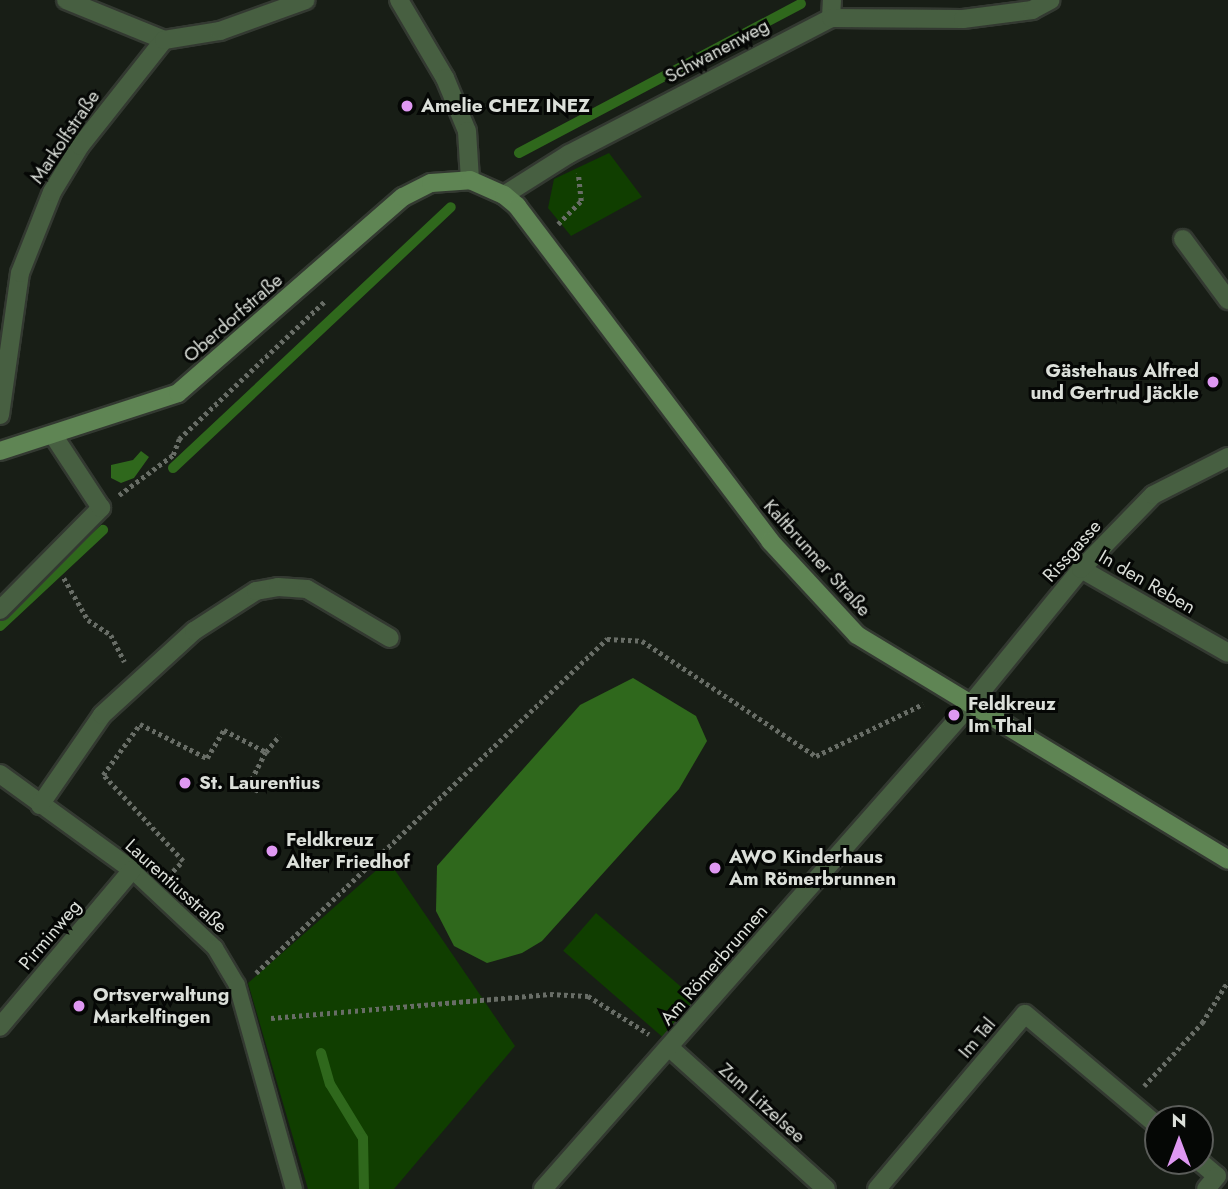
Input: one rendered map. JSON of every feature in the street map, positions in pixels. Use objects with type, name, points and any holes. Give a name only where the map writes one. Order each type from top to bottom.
[{"type":"street","points":[[66,0],[164,40],[220,30],[306,0]]},
{"type":"street","points":[[399,0],[445,78],[467,131],[470,180]]},
{"type":"street","name":"Schwanenweg","points":[[504,195],[569,154],[832,9],[963,19],[1032,10],[1051,0]]},
{"type":"street","name":"Markolfstraße","points":[[0,415],[20,273],[34,232],[80,146],[164,40]]},
{"type":"street","name":"Kaltbrunner Straße","points":[[470,180],[504,195],[540,237],[788,560],[857,635],[1228,860]]},
{"type":"street","name":"Oberdorfstraße","points":[[1,447],[53,435],[178,393],[403,197],[431,183],[470,180]]},
{"type":"street","points":[[1183,239],[1228,300]]},
{"type":"street","points":[[0,610],[101,508],[53,435]]},
{"type":"street","name":"Rissgasse","points":[[971,704],[1081,569],[1153,495],[1228,457]]},
{"type":"street","name":"In den Reben","points":[[1081,569],[1228,653]]},
{"type":"street","points":[[40,804],[102,715],[223,610],[256,591],[278,587],[307,589],[390,638]]},
{"type":"street","name":"Am Römerbrunnen","points":[[543,1189],[971,704]]},
{"type":"street","name":"Laurentiusstraße","points":[[0,774],[132,870]]},
{"type":"street","name":"Pirminweg","points":[[0,1027],[132,870]]},
{"type":"street","name":"Im Tal","points":[[877,1189],[1025,1014],[1144,1114]]},
{"type":"street","name":"Zum Litzelsee","points":[[670,1048],[826,1189]]},
{"type":"street","points":[[1206,1189],[1217,1176],[1214,1174]]},
{"type":"lane","name":"Laurentiusstraße","points":[[132,870],[215,948],[237,985],[294,1189]]},
{"type":"path","points":[[540,237],[581,201],[581,179],[569,154]]},
{"type":"path","points":[[101,508],[173,455],[179,439],[216,404]]},
{"type":"path","points":[[66,583],[88,620],[111,635],[136,684]]},
{"type":"path","points":[[237,985],[258,972],[453,790],[607,639],[642,640],[816,756],[921,704],[971,704]]},
{"type":"path","points":[[155,891],[183,861],[103,775],[140,724],[207,758],[223,730],[265,752]]},
{"type":"path","points":[[261,792],[249,786],[265,752],[279,736]]},
{"type":"path","points":[[1129,1102],[1202,1023],[1228,981]]},
{"type":"path","points":[[247,1021],[550,994],[588,996],[670,1048]]},
{"type":"shaded area","points":[[609,153],[642,197],[571,236],[548,208],[554,179]]},
{"type":"shaded area","points":[[141,451],[149,457],[134,478],[121,483],[111,478],[111,465],[133,460]]},
{"type":"shaded area","points":[[633,678],[696,716],[707,741],[679,789],[542,941],[522,953],[487,963],[454,946],[436,911],[437,866],[580,705]]},
{"type":"shaded area","points":[[388,860],[515,1046],[394,1189],[308,1189],[248,983]]},
{"type":"shaded area","points":[[596,913],[696,1000],[663,1037],[563,951]]},
{"type":"waterway","points":[[519,153],[801,4]]},
{"type":"waterway","points":[[173,468],[451,207]]},
{"type":"waterway","points":[[0,626],[103,530]]},
{"type":"waterway","points":[[321,1053],[330,1084],[363,1138],[364,1189]]},
{"type":"place","name":"Amelie CHEZ INEZ","points":[[407,106]]},
{"type":"place","name":"Gästehaus Alfred und Gertrud Jäckle","points":[[1213,382]]},
{"type":"place","name":"Feldkreuz Im Thal","points":[[954,715]]},
{"type":"place","name":"St. Laurentius","points":[[185,783]]},
{"type":"place","name":"Feldkreuz Alter Friedhof","points":[[272,851]]},
{"type":"place","name":"AWO Kinderhaus Am Römerbrunnen","points":[[715,868]]},
{"type":"place","name":"Ortsverwaltung Markelfingen","points":[[79,1006]]}]
